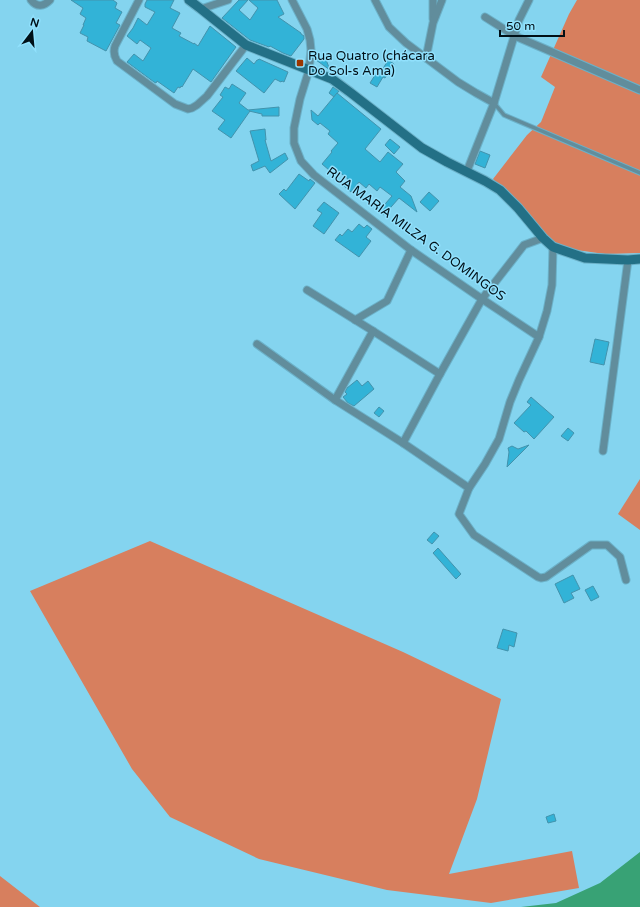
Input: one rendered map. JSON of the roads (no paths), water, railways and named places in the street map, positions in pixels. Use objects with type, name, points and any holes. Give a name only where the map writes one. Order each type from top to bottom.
[{"type":"street","points":[[31,0],[37,5],[42,6],[50,0]]},
{"type":"street","points":[[139,0],[115,46],[114,56],[117,61],[175,104],[188,109],[197,105],[207,96],[246,45]]},
{"type":"street","points":[[189,0],[246,45],[332,79],[422,148],[500,190],[553,247],[585,258],[628,260],[640,259]]},
{"type":"street","points":[[201,9],[228,0]]},
{"type":"street","name":"RUA MARIA MILZA G. DOMINGOS","points":[[292,0],[307,29],[311,50],[309,70],[300,99],[294,128],[294,143],[301,160],[314,175],[411,250],[539,337]]},
{"type":"street","points":[[375,0],[389,26],[406,43],[458,82],[494,103]]},
{"type":"street","points":[[433,0],[433,23]]},
{"type":"street","points":[[426,58],[433,23],[442,0]]},
{"type":"street","points":[[467,172],[494,103],[519,20],[529,0]]},
{"type":"street","points":[[485,17],[515,36],[640,90]]},
{"type":"street","points":[[403,443],[482,299],[524,245],[543,238]]},
{"type":"street","points":[[553,247],[552,285],[547,311],[539,337],[510,402],[499,439],[469,488],[459,514],[474,535],[538,577],[546,577],[592,545],[607,545],[620,557],[626,580]]},
{"type":"street","points":[[355,320],[387,301],[411,250]]},
{"type":"street","points":[[603,451],[628,260]]},
{"type":"street","points":[[307,290],[440,374]]},
{"type":"street","points":[[335,400],[373,331]]},
{"type":"street","points":[[257,344],[335,400],[403,443],[469,488]]},
{"type":"lane","points":[[494,103],[504,115],[640,173]]},
{"type":"place","name":"Rua Quatro (chácara Do Sol-s Ama)","points":[[300,63]]}]
